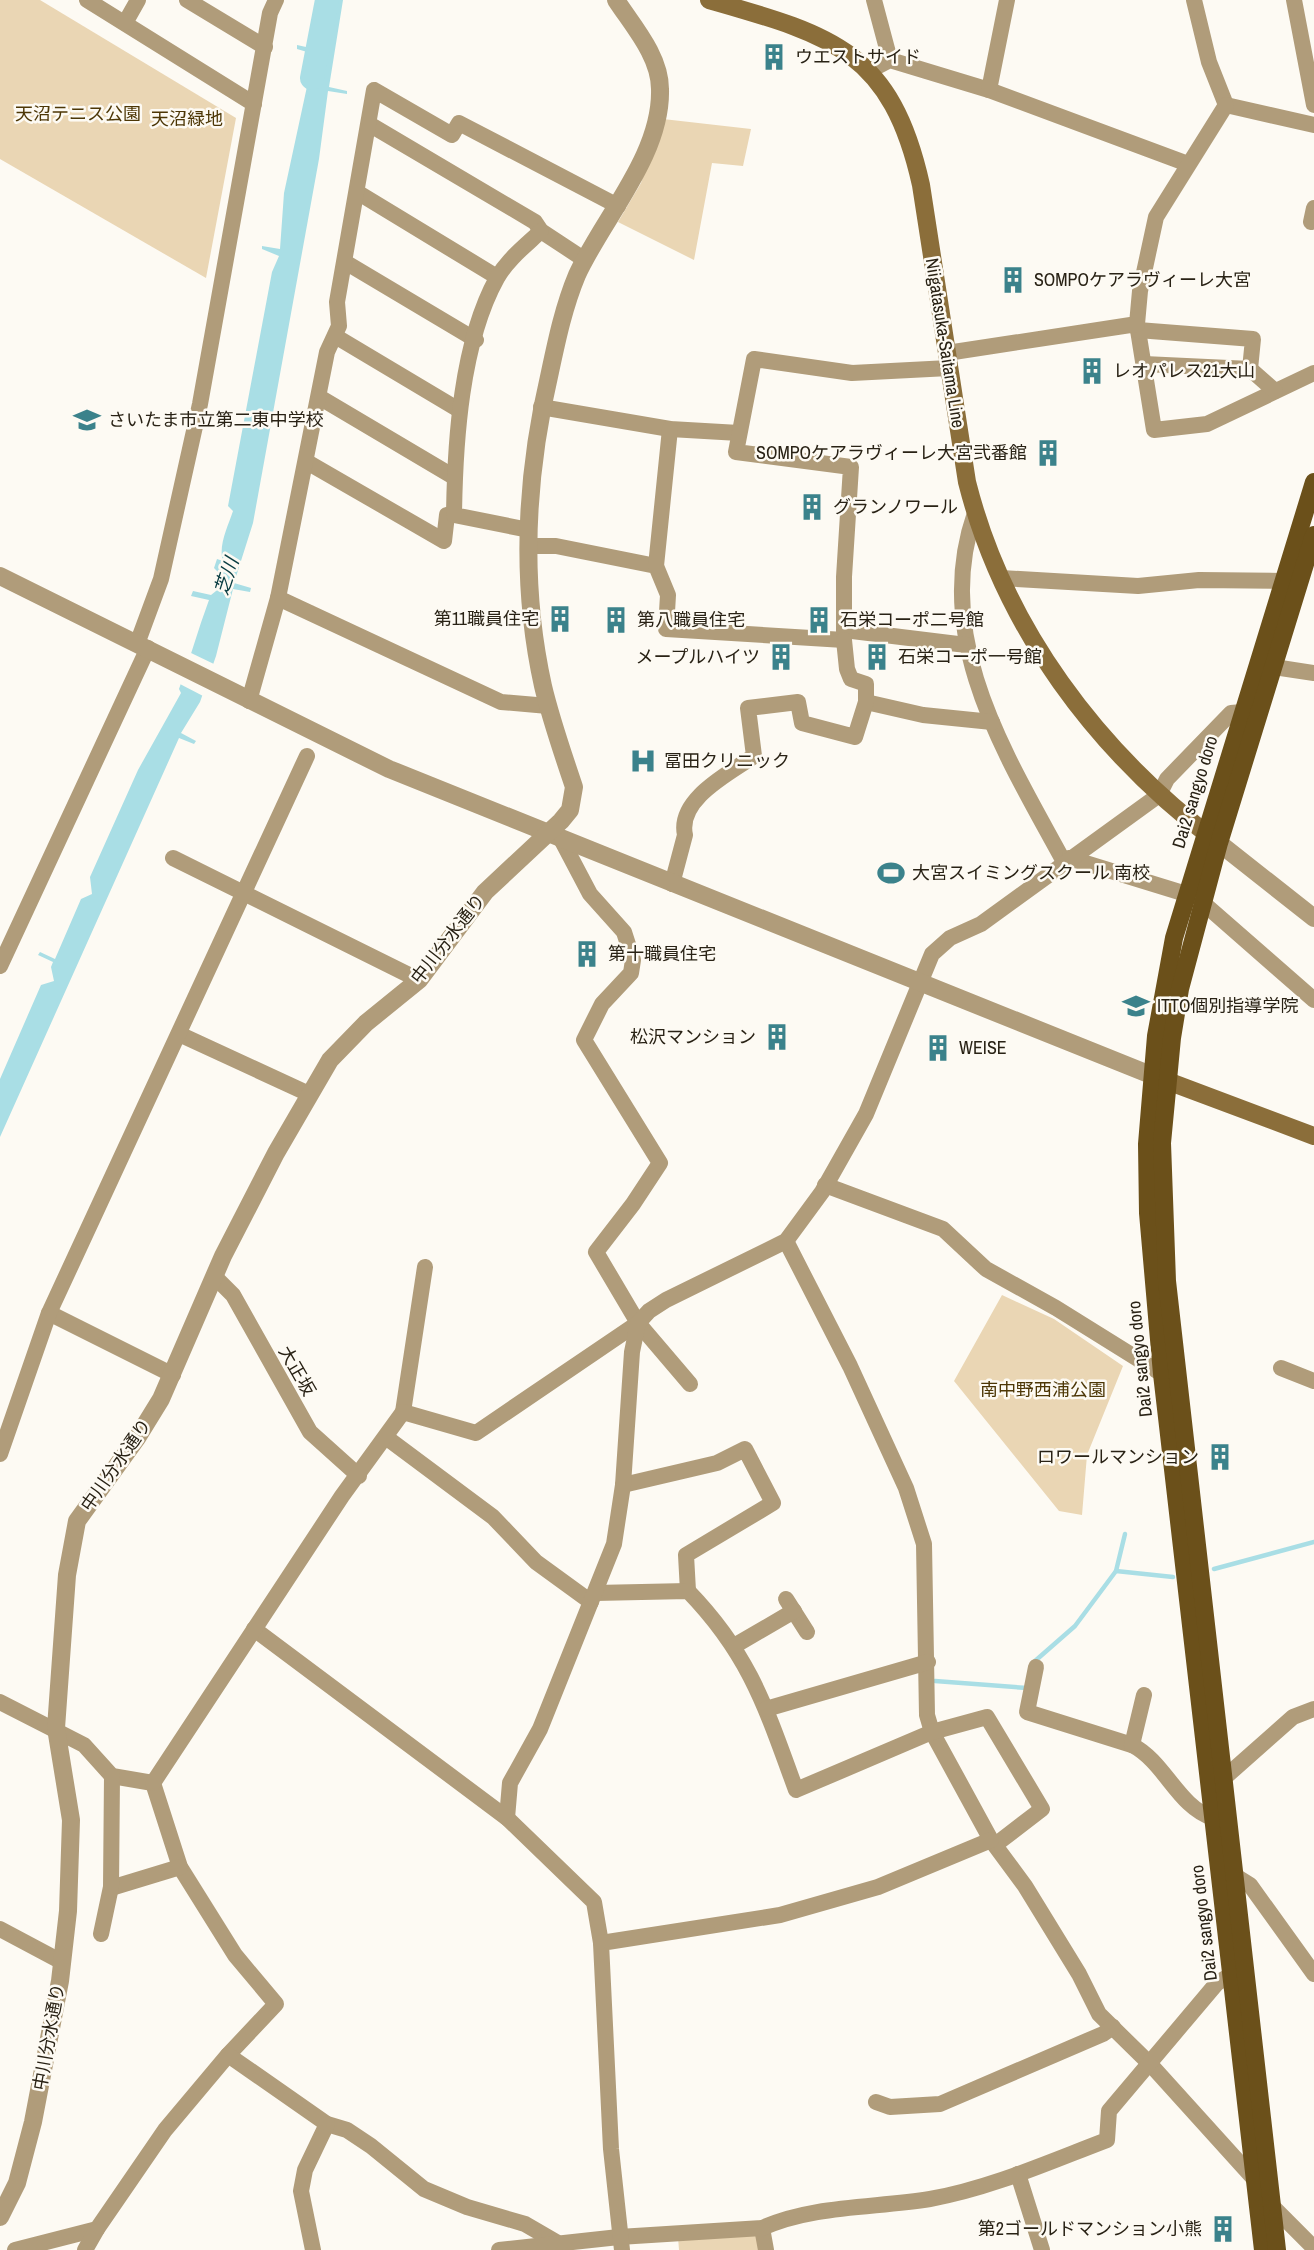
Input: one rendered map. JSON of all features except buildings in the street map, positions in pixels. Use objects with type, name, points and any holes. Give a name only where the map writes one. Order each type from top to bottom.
[{"type":"main road","name":"Niigatasuka-Saitama Line","points":[[709,0],[819,36],[869,71],[891,96],[913,150],[975,513],[1001,578],[1027,632],[1094,727],[1159,795],[1212,837]]},
{"type":"main road","name":"Dai2 sangyo doro","points":[[1263,2250],[1162,1374],[1148,1213],[1159,1078],[1180,989],[1194,898],[1212,837],[1242,712],[1314,482]]},
{"type":"main road","name":"Dai2 sangyo doro","points":[[1212,837],[1274,667],[1314,535]]},
{"type":"main road","name":"Dai2 sangyo doro","points":[[1159,1078],[1167,1281],[1277,2250]]},
{"type":"main road","points":[[1159,1078],[1314,1136]]},
{"type":"street","points":[[87,0],[254,104]]},
{"type":"street","points":[[125,23],[138,0]]},
{"type":"street","points":[[187,0],[265,47]]},
{"type":"street","points":[[278,598],[501,702],[548,706],[530,602],[528,538],[532,471],[541,407],[565,310],[585,260],[618,206],[643,154],[655,123],[661,90],[653,57],[616,0]]},
{"type":"street","points":[[874,0],[890,60]]},
{"type":"street","points":[[989,90],[1007,0]]},
{"type":"street","points":[[1194,0],[1209,62],[1226,106]]},
{"type":"street","points":[[1294,0],[1314,106]]},
{"type":"street","points":[[0,965],[147,648],[200,404],[272,4]]},
{"type":"street","points":[[869,71],[890,60],[989,90],[1188,164]]},
{"type":"street","points":[[243,698],[278,598],[327,352],[339,326],[337,302],[374,90],[452,135],[459,123],[618,206]]},
{"type":"street","points":[[1226,106],[1314,125]]},
{"type":"street","points":[[1226,106],[1156,217],[1140,291],[1138,327],[1154,430],[1207,424],[1314,373]]},
{"type":"street","points":[[369,124],[535,222],[541,232],[585,260]]},
{"type":"street","points":[[357,192],[498,277]]},
{"type":"street","points":[[454,514],[459,410],[487,301],[511,258],[541,232]]},
{"type":"street","points":[[345,262],[476,340]]},
{"type":"street","points":[[672,884],[685,835],[683,828],[695,799],[754,756],[748,708],[798,702],[802,723],[855,737],[866,702],[866,684],[851,679],[847,669],[844,635],[851,467],[736,452],[754,359],[852,373],[948,361],[1138,327],[1253,339],[1250,369]]},
{"type":"street","points":[[335,336],[459,410]]},
{"type":"street","points":[[1144,364],[1250,369],[1276,391]]},
{"type":"street","points":[[319,397],[454,477]]},
{"type":"street","points":[[541,407],[670,429],[739,433]]},
{"type":"street","points":[[670,429],[656,566],[668,595],[666,629],[844,635],[966,645]]},
{"type":"street","points":[[307,462],[444,541],[447,515],[454,514],[556,546],[656,566]]},
{"type":"street","points":[[975,513],[967,536],[962,589],[966,645],[974,679],[992,722],[1067,860],[1194,898],[1314,1000]]},
{"type":"street","points":[[0,576],[389,769],[1159,1078]]},
{"type":"street","points":[[1001,578],[1138,586],[1199,580],[1283,582]]},
{"type":"street","points":[[1274,667],[1314,673]]},
{"type":"street","points":[[866,702],[923,715],[992,722]]},
{"type":"street","name":"中川分水通り","points":[[0,2217],[17,2183],[33,2122],[62,1962],[71,1820],[56,1728],[67,1575],[78,1521],[137,1438],[173,1375],[214,1276],[309,1094],[330,1060],[346,1042],[419,980],[485,892],[555,836],[570,810],[574,787],[548,706]]},
{"type":"street","points":[[403,1412],[476,1433],[638,1323],[649,1311],[666,1300],[786,1241],[825,1185],[866,1114],[932,954],[950,938],[981,924],[1159,795],[1167,779],[1231,713],[1242,712]]},
{"type":"street","points":[[0,1454],[49,1313],[307,756]]},
{"type":"street","points":[[555,836],[590,894],[624,932],[633,960],[631,973],[602,1004],[584,1040],[660,1163],[596,1252],[638,1323],[690,1384]]},
{"type":"street","points":[[1212,837],[1314,918]]},
{"type":"street","points":[[173,858],[419,980]]},
{"type":"street","points":[[178,1034],[309,1094]]},
{"type":"street","points":[[825,1185],[943,1229],[986,1269],[1056,1308],[1162,1374]]},
{"type":"street","points":[[786,1241],[850,1366],[906,1488],[924,1544],[927,1715],[932,1732],[993,1843],[1032,1896],[1079,1973],[1099,2014],[1151,2065],[1255,2180],[1272,2206],[1314,2248]]},
{"type":"street","points":[[153,1783],[342,1496],[387,1438],[403,1412],[425,1267]]},
{"type":"street","name":"大正坂","points":[[214,1276],[233,1296],[310,1432],[359,1476]]},
{"type":"street","points":[[49,1313],[173,1375]]},
{"type":"street","points":[[507,1818],[510,1783],[540,1729],[614,1544],[623,1485],[631,1364],[638,1323]]},
{"type":"street","points":[[1280,1368],[1314,1381]]},
{"type":"street","points":[[387,1438],[492,1517],[536,1562],[593,1598],[688,1591]]},
{"type":"street","points":[[601,1943],[776,1916],[878,1887],[993,1843],[1042,1809],[987,1717],[932,1732],[796,1790],[750,1671],[718,1623],[688,1591],[686,1555],[773,1503],[746,1449],[718,1463],[623,1485]]},
{"type":"street","points":[[734,1646],[790,1605],[807,1632]]},
{"type":"street","points":[[254,1629],[507,1818],[594,1902],[601,1943],[621,2243]]},
{"type":"street","points":[[766,1709],[928,1662]]},
{"type":"street","points":[[1036,1667],[1027,1712],[1132,1745],[1156,1762],[1197,1812],[1213,1818]]},
{"type":"street","points":[[1132,1745],[1144,1695]]},
{"type":"street","points":[[0,1702],[56,1728],[84,1745],[112,1776],[153,1783]]},
{"type":"street","points":[[1223,1779],[1293,1717],[1314,1709]]},
{"type":"street","points":[[102,1934],[111,1888],[112,1776]]},
{"type":"street","points":[[85,2250],[165,2130],[228,2055],[276,2004],[235,1955],[180,1867],[153,1783]]},
{"type":"street","points":[[111,1888],[180,1867]]},
{"type":"street","points":[[1234,1875],[1250,1885],[1314,1974]]},
{"type":"street","points":[[0,1929],[62,1962]]},
{"type":"street","points":[[499,2250],[556,2242],[621,2243],[762,2228],[784,2218],[810,2213],[932,2198],[1018,2174],[1107,2140],[1110,2111],[1217,1983],[1231,1975]]},
{"type":"street","points":[[876,2102],[890,2107],[940,2104],[1103,2035],[1113,2027]]},
{"type":"street","points":[[228,2055],[327,2124],[346,2130],[371,2146],[424,2189],[467,2207],[525,2224],[556,2242]]},
{"type":"street","points":[[313,2250],[301,2191],[305,2170],[327,2124]]},
{"type":"street","points":[[1018,2174],[1042,2250]]},
{"type":"street","points":[[762,2228],[766,2250]]},
{"type":"street","points":[[15,2250],[97,2230]]},
{"type":"green space","name":"天沼テニス公園","points":[[0,0],[40,0],[236,118],[206,278],[0,159]]},
{"type":"green space","points":[[663,119],[751,129],[743,166],[712,163],[694,260],[618,222],[641,183]]},
{"type":"green space","name":"南中野西浦公園","points":[[1002,1295],[1054,1319],[1123,1366],[1087,1455],[1082,1515],[1059,1511],[954,1381]]},
{"type":"green space","points":[[759,2232],[763,2250],[679,2250],[678,2237]]},
{"type":"water","points":[[323,0],[343,0],[329,87],[347,91],[347,94],[328,91],[319,159],[253,523],[234,583],[251,588],[250,592],[233,589],[216,656],[200,702],[181,733],[196,741],[194,744],[179,738],[0,1137],[0,1079],[41,985],[54,981],[51,967],[53,962],[38,955],[40,952],[55,959],[81,899],[92,894],[90,877],[138,770],[181,693],[179,689],[209,600],[191,596],[193,591],[211,595],[216,591],[214,580],[219,573],[214,568],[217,559],[223,561],[223,543],[233,511],[228,506],[272,272],[279,256],[262,249],[262,246],[280,249],[284,193],[314,54],[297,49],[297,45],[315,49],[322,40],[319,27]]},
{"type":"pier","points":[[189,652],[216,665],[205,697],[178,683]]},
{"type":"waterway","name":"芝川","points":[[312,78],[327,0]]},
{"type":"waterway","points":[[1116,1571],[1125,1534]]},
{"type":"waterway","points":[[1214,1569],[1314,1542]]},
{"type":"waterway","points":[[1035,1661],[1075,1626],[1116,1571],[1173,1577]]},
{"type":"waterway","points":[[935,1681],[1027,1688]]},
{"type":"place","name":"ウエストサイド","points":[[774,57]]},
{"type":"place","name":"SOMPOケアラヴィーレ大宮","points":[[1013,280]]},
{"type":"place","name":"レオパレス21大山","points":[[1092,371]]},
{"type":"place","name":"さいたま市立第二東中学校","points":[[87,420]]},
{"type":"place","name":"SOMPOケアラヴィーレ大宮弐番館","points":[[1048,453]]},
{"type":"place","name":"グランノワール","points":[[812,507]]},
{"type":"place","name":"第11職員住宅","points":[[560,619]]},
{"type":"place","name":"第八職員住宅","points":[[616,620]]},
{"type":"place","name":"石栄コーポ二号館","points":[[819,620]]},
{"type":"place","name":"メープルハイツ","points":[[781,657]]},
{"type":"place","name":"石栄コーポ一号館","points":[[877,657]]},
{"type":"place","name":"冨田クリニック","points":[[643,761]]},
{"type":"place","name":"大宮スイミングスクール 南校","points":[[891,873]]},
{"type":"place","name":"第十職員住宅","points":[[587,954]]},
{"type":"place","name":"ITTO個別指導学院","points":[[1136,1006]]},
{"type":"place","name":"松沢マンション","points":[[777,1037]]},
{"type":"place","name":"WEISE","points":[[938,1048]]},
{"type":"place","name":"ロワールマンション","points":[[1220,1457]]},
{"type":"place","name":"第2ゴールドマンション小熊","points":[[1223,2229]]},
{"type":"park label","name":"天沼緑地","points":[[187,119]]}]
